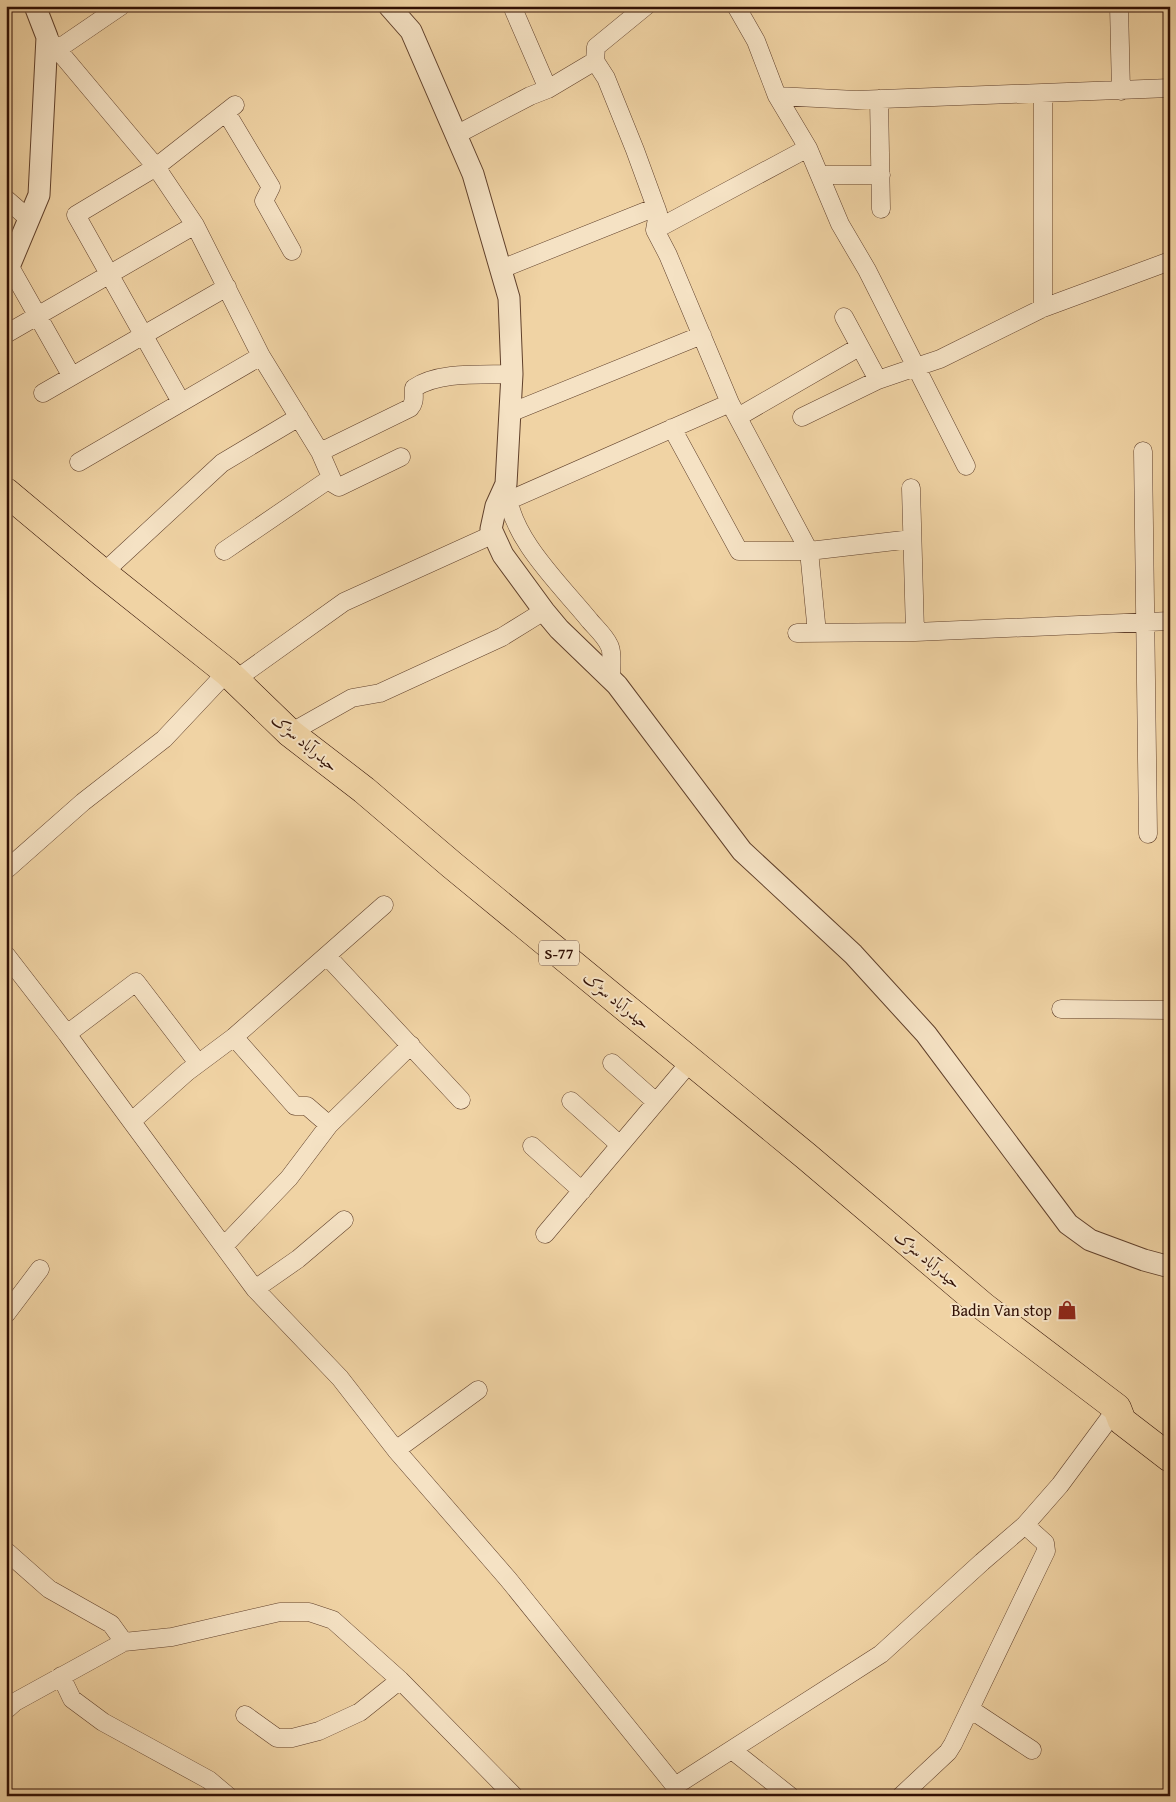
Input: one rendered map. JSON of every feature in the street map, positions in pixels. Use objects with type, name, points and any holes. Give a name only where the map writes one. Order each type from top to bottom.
[{"type":"main road","name":"حیدرآباد سڑک","points":[[6,492],[231,676],[290,733],[364,790],[452,865],[691,1060],[984,1307],[1117,1408],[1122,1421],[1170,1458]]},
{"type":"main road","name":"حیدرآباد سڑک","points":[[1117,1408],[1126,1404],[1170,1435]]},
{"type":"street","points":[[35,6],[53,43],[156,167],[195,225],[261,356],[320,452],[334,484],[338,487],[401,457]]},
{"type":"street","points":[[53,43],[121,6]]},
{"type":"street","points":[[389,6],[411,32],[473,174],[509,298],[512,374],[510,413],[503,497],[492,529],[503,555],[544,611],[611,679],[742,851],[852,954],[926,1034],[1068,1224],[1090,1240],[1144,1260],[1170,1267]]},
{"type":"street","points":[[512,6],[548,89]]},
{"type":"street","points":[[646,6],[596,47],[596,61],[606,78],[656,207],[658,213],[655,230],[668,255],[734,410],[809,551],[817,633]]},
{"type":"street","points":[[736,6],[756,41],[777,96],[808,148],[840,224],[867,270],[966,466]]},
{"type":"street","points":[[1119,6],[1121,91]]},
{"type":"street","points":[[53,43],[39,195],[8,270],[38,316],[71,375]]},
{"type":"street","points":[[456,135],[530,96],[548,89],[596,61]]},
{"type":"street","points":[[777,96],[856,100],[1170,88]]},
{"type":"street","points":[[1043,94],[1043,308]]},
{"type":"street","points":[[880,99],[881,209]]},
{"type":"street","points":[[180,402],[76,215],[156,167],[231,108],[271,186],[264,201],[292,251]]},
{"type":"street","points":[[655,230],[808,148]]},
{"type":"street","points":[[820,175],[881,175]]},
{"type":"street","points":[[6,199],[29,219]]},
{"type":"street","points":[[501,269],[656,207]]},
{"type":"street","points":[[6,334],[195,225]]},
{"type":"street","points":[[802,417],[878,380],[940,359],[1043,308],[1170,261]]},
{"type":"street","points":[[43,392],[227,287]]},
{"type":"street","points":[[844,317],[878,380]]},
{"type":"street","points":[[510,413],[702,335]]},
{"type":"street","points":[[503,497],[672,428],[734,410],[859,347]]},
{"type":"street","points":[[79,462],[261,356]]},
{"type":"street","points":[[320,452],[410,408],[414,404],[415,399],[414,388],[421,384],[443,377],[512,374]]},
{"type":"street","points":[[103,573],[222,463],[299,417]]},
{"type":"street","points":[[672,428],[739,551],[809,551],[912,539]]},
{"type":"street","points":[[1143,451],[1148,834]]},
{"type":"street","points":[[224,551],[331,478]]},
{"type":"street","points":[[911,488],[915,632]]},
{"type":"street","points":[[503,497],[531,548],[549,573],[610,646],[611,679]]},
{"type":"street","points":[[6,870],[84,802],[164,739],[231,676],[344,602],[494,534]]},
{"type":"street","points":[[290,733],[352,698],[380,693],[502,637],[544,611]]},
{"type":"street","points":[[798,633],[915,632],[1170,622]]},
{"type":"street","points":[[132,1121],[198,1064],[234,1037],[384,905]]},
{"type":"street","points":[[6,955],[68,1034],[255,1289],[340,1378],[396,1450],[508,1579],[677,1791],[732,1750],[881,1654],[1025,1525],[1060,1484],[1117,1408]]},
{"type":"street","points":[[327,956],[461,1100]]},
{"type":"street","points":[[68,1034],[136,982],[198,1064]]},
{"type":"street","points":[[1061,1009],[1170,1010]]},
{"type":"street","points":[[234,1037],[295,1106],[307,1106],[329,1125]]},
{"type":"street","points":[[224,1246],[289,1178],[329,1125],[410,1045]]},
{"type":"street","points":[[545,1234],[691,1060]]},
{"type":"street","points":[[612,1063],[656,1102]]},
{"type":"street","points":[[571,1101],[620,1145]]},
{"type":"street","points":[[532,1146],[582,1191]]},
{"type":"street","points":[[255,1289],[298,1259],[344,1220]]},
{"type":"street","points":[[6,1314],[40,1269]]},
{"type":"street","points":[[396,1450],[478,1390]]},
{"type":"street","points":[[901,1796],[948,1752],[1046,1551],[1045,1543],[1025,1525]]},
{"type":"street","points":[[6,1551],[49,1588],[111,1624],[124,1642]]},
{"type":"street","points":[[6,1710],[14,1702],[124,1642],[172,1637],[280,1612],[309,1612],[333,1620],[400,1680],[514,1796]]},
{"type":"street","points":[[61,1676],[72,1699],[103,1722],[209,1780],[228,1796]]},
{"type":"street","points":[[245,1715],[277,1738],[292,1738],[320,1731],[360,1712],[400,1680]]},
{"type":"street","points":[[970,1709],[1032,1750]]},
{"type":"street","points":[[732,1750],[790,1796]]},
{"type":"place","name":"Badin Van stop","points":[[1067,1310]]}]
